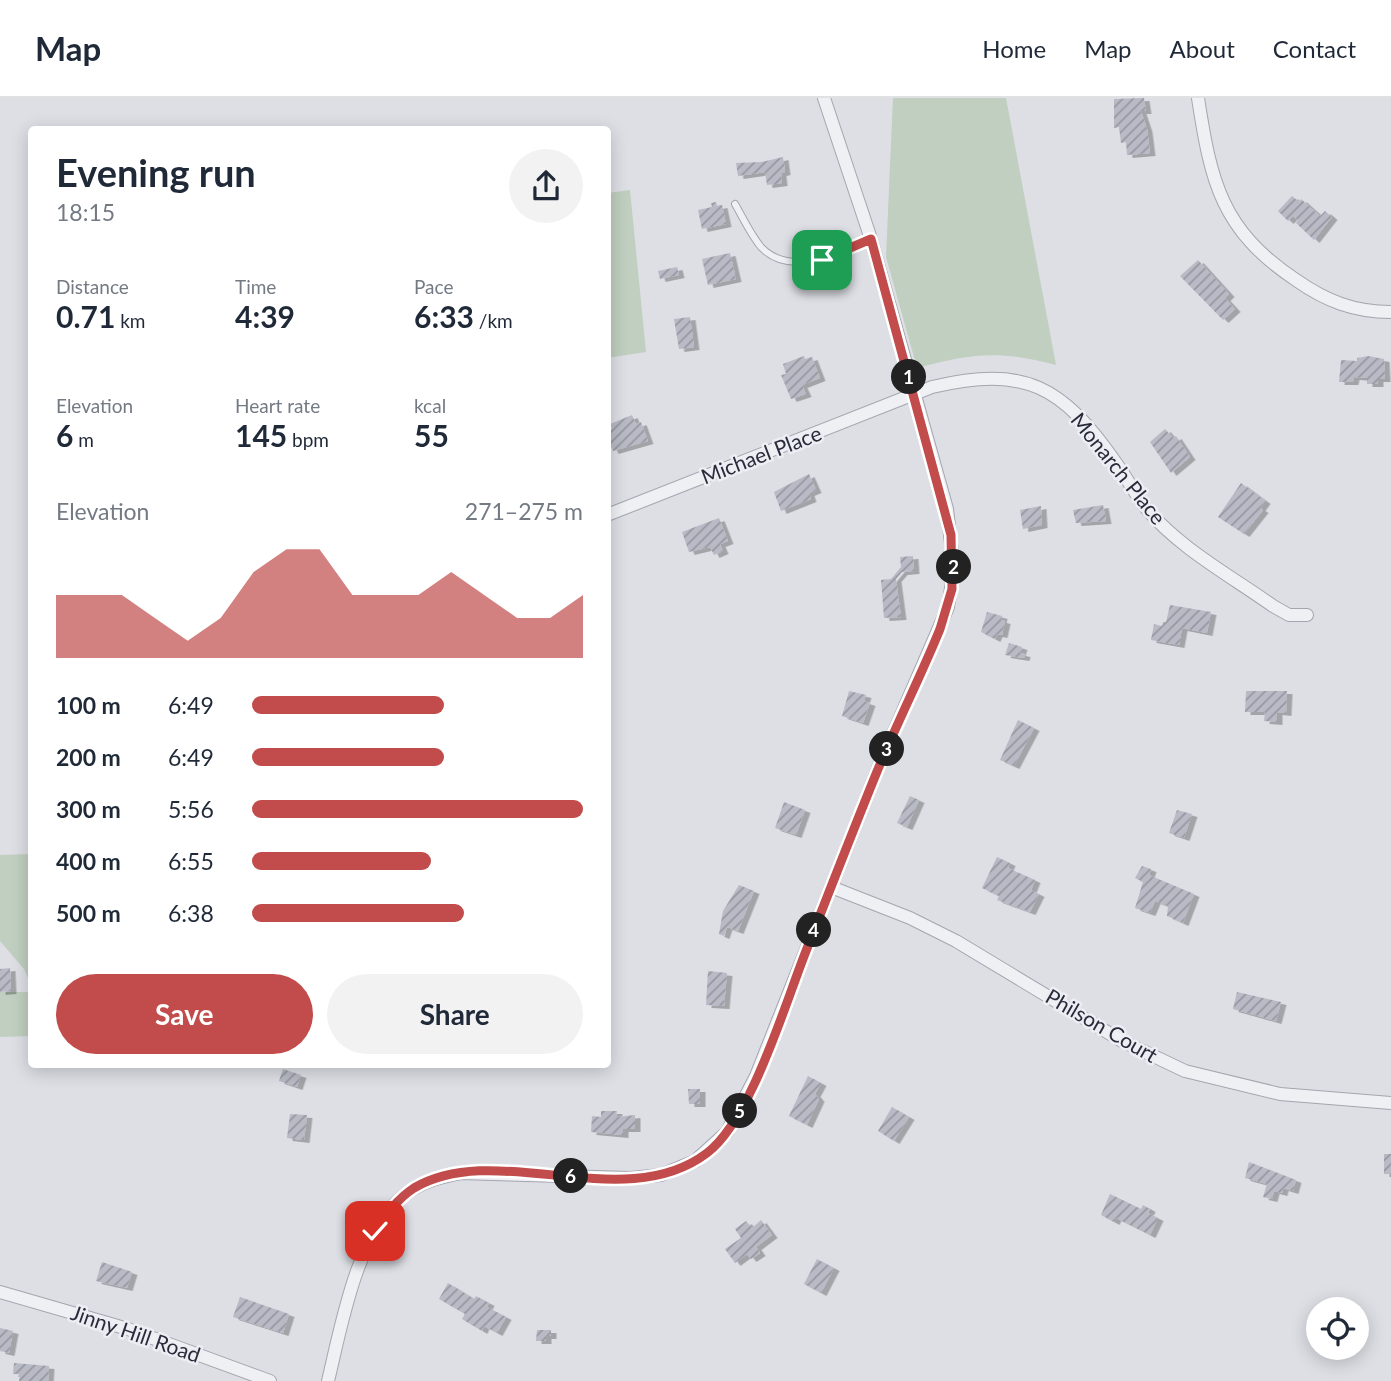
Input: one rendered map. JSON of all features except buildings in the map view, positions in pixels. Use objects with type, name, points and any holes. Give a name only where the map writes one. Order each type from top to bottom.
[{"type":"street","points":[[328,1381],[363,1256],[387,1213],[415,1188],[436,1178],[461,1173],[643,1178],[682,1169],[710,1150],[733,1123],[756,1076],[831,887],[937,637],[952,589],[953,551],[947,509],[871,239],[824,98]]},
{"type":"street","points":[[1198,98],[1211,174],[1229,215],[1248,242],[1272,265],[1335,303],[1364,312],[1391,312]]},
{"type":"street","name":"Monarch Place","points":[[914,394],[970,378],[1001,377],[1030,383],[1056,395],[1074,409],[1147,508],[1176,537],[1273,606],[1289,615],[1307,615]]},
{"type":"street","name":"Michael Place","points":[[611,513],[914,394]]},
{"type":"street","name":"Philson Court","points":[[831,887],[933,930],[1035,987],[1122,1041],[1185,1071],[1280,1094],[1391,1103]]},
{"type":"street","name":"Jinny Hill Road","points":[[0,1292],[108,1323],[270,1381]]},
{"type":"lane","points":[[735,204],[762,248],[791,261],[822,260],[871,239]]},
{"type":"green space","points":[[893,98],[1006,98],[1056,365],[1018,357],[986,355],[917,368],[886,257]]},
{"type":"green space","points":[[630,190],[646,352],[611,357],[611,192]]},
{"type":"green space","points":[[28,854],[28,978],[24,969],[0,941],[0,855]]},
{"type":"green space","points":[[0,992],[28,992],[28,1036],[0,1037]]},
{"type":"route","points":[[375,1231],[402,1197],[436,1178],[461,1173],[489,1172],[643,1178],[682,1169],[710,1150],[727,1132],[756,1076],[877,771],[940,629],[948,607],[954,569],[947,509],[871,239],[822,260]]}]
